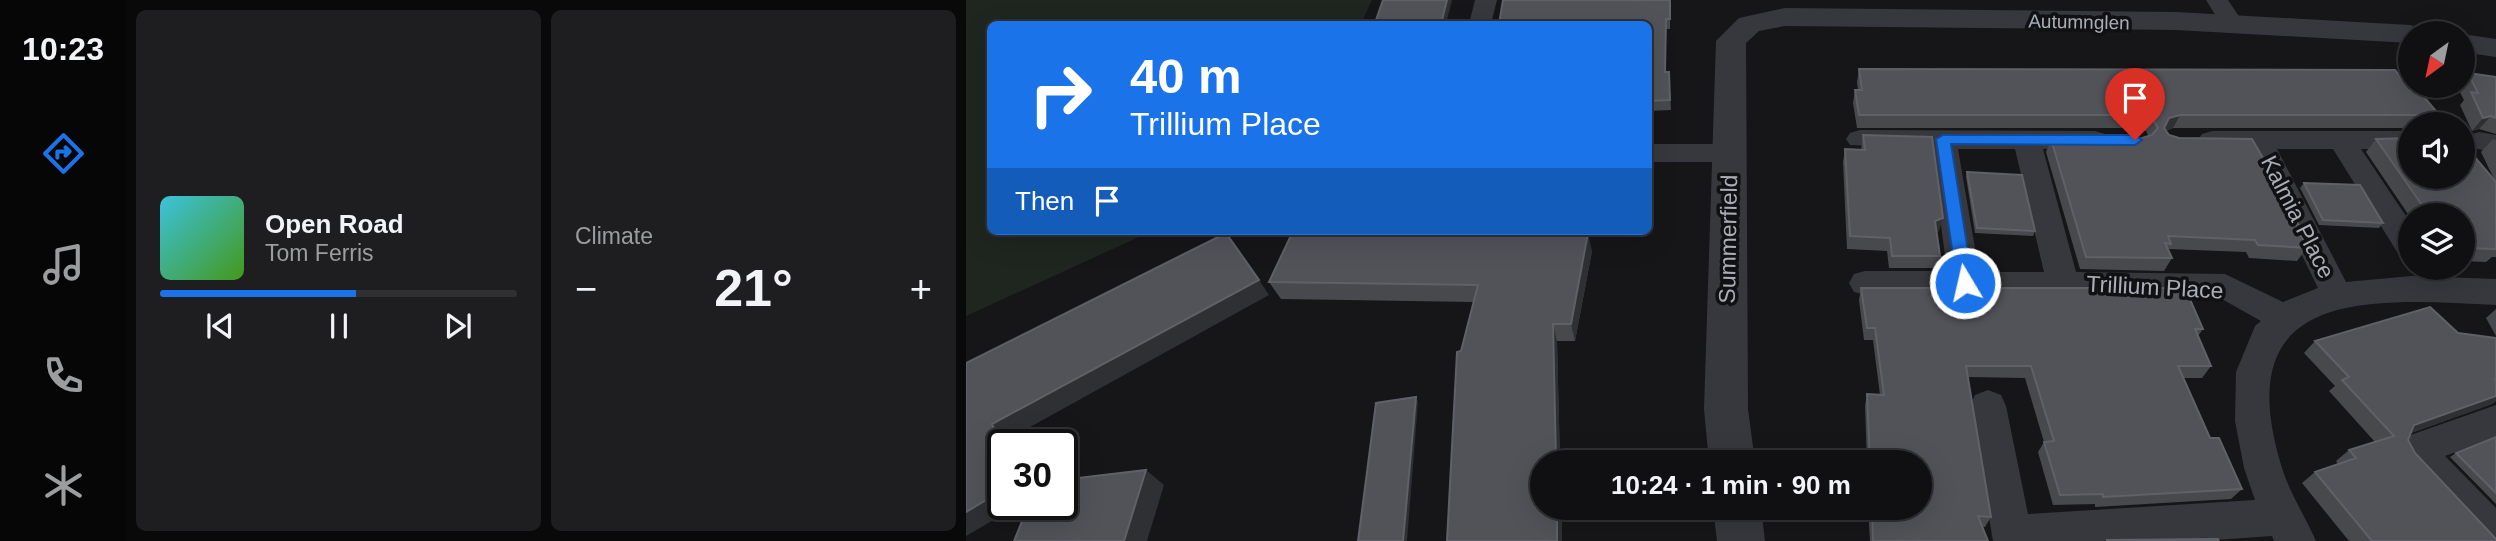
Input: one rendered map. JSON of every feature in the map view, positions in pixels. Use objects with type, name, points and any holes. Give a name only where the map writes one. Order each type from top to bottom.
[{"type":"street","points":[[1481,21],[1486,0]]},
{"type":"street","name":"Autumnglen","points":[[1749,24],[1785,17],[2224,12],[2398,33]]},
{"type":"street","name":"Summerfield","points":[[1731,450],[1726,409],[1731,41],[1749,24]]},
{"type":"street","points":[[2475,45],[2496,48]]},
{"type":"street","points":[[1860,139],[2121,140]]},
{"type":"street","points":[[1943,139],[1965,283]]},
{"type":"street","name":"Trillium Place","points":[[2027,140],[2063,284]]},
{"type":"street","name":"Kalmia Place","points":[[2186,140],[2398,140]]},
{"type":"street","name":"Kalmia Place","points":[[2259,140],[2336,293]]},
{"type":"street","points":[[2341,140],[2398,228]]},
{"type":"street","points":[[1652,153],[1729,153]]},
{"type":"street","points":[[1988,406],[2012,537],[2288,529],[2257,449],[2249,390],[2257,349],[2282,317],[2336,293],[2417,280]]},
{"type":"street","points":[[2439,280],[2496,292]]},
{"type":"street","name":"Trillium Place","points":[[1865,283],[2225,286],[2282,317]]},
{"type":"street","points":[[2496,421],[2415,450],[2496,536]]},
{"type":"street","points":[[1738,520],[1741,541]]},
{"type":"shaded area","points":[[966,0],[1372,0],[1362,21],[987,21],[987,235],[1143,235],[966,316]]},
{"type":"building","points":[[1383,0],[1447,0],[1442,21],[1376,21]]},
{"type":"building","points":[[1503,0],[1670,0],[1670,19],[1666,19],[1665,72],[1669,72],[1670,100],[1652,101],[1652,21],[1500,21]]},
{"type":"building","points":[[1859,69],[2395,70],[2398,74],[2398,98],[2425,98],[2437,112],[2398,112],[2398,115],[2180,115],[2169,118],[2164,128],[2169,135],[2179,138],[2252,139],[2293,210],[2298,224],[2295,223],[2307,248],[2258,245],[2255,240],[2168,236],[2171,244],[2165,243],[2172,258],[2086,257],[2051,139],[2142,138],[2152,135],[2158,128],[2152,118],[2141,115],[1859,115],[1855,90],[1862,90]]},
{"type":"building","points":[[2475,74],[2496,77],[2496,118],[2483,118],[2474,98],[2475,93],[2478,93]]},
{"type":"building","points":[[1863,135],[1932,137],[1943,218],[1935,221],[1940,256],[1892,256],[1890,238],[1850,236],[1845,149],[1865,150]]},
{"type":"building","points":[[2398,138],[2398,171],[2376,139]]},
{"type":"building","points":[[2475,157],[2496,182],[2496,249],[2475,248],[2475,203],[2421,203],[2411,189],[2475,189]]},
{"type":"building","points":[[1967,172],[2022,175],[2035,231],[1977,228]]},
{"type":"building","points":[[2304,183],[2360,185],[2383,223],[2323,220]]},
{"type":"building","points":[[1222,235],[1227,235],[1259,280],[992,424],[994,429],[987,429],[987,500],[966,512],[966,363]]},
{"type":"building","points":[[1291,235],[1588,235],[1571,324],[1553,324],[1556,450],[1530,450],[1530,520],[1557,520],[1557,541],[1447,541],[1457,352],[1461,351],[1478,285],[1269,282]]},
{"type":"building","points":[[1861,288],[2185,288],[2203,329],[2195,329],[2211,366],[2178,366],[2210,438],[2219,438],[2242,489],[2103,497],[2103,494],[2060,495],[2044,442],[2054,441],[2031,366],[1966,366],[1991,517],[1978,516],[1988,541],[1873,541],[1872,520],[1932,520],[1932,450],[1869,450],[1867,394],[1884,395],[1875,328],[1867,328]]},
{"type":"building","points":[[2430,307],[2458,333],[2496,338],[2496,396],[2414,425],[2408,440],[2415,453],[2496,541],[2372,541],[2315,472],[2356,458],[2349,450],[2394,436],[2342,380],[2349,377],[2315,341]]},
{"type":"building","points":[[1416,397],[1403,541],[1358,541],[1376,403]]},
{"type":"building","points":[[2496,437],[2496,493],[2456,453]]},
{"type":"building","points":[[1146,470],[1124,541],[1014,541],[1023,520],[1078,520],[1078,478]]},
{"type":"building","points":[[2107,540],[2219,541],[2107,541]]},
{"type":"route","points":[[1965,283],[1943,139],[2135,140]]}]
